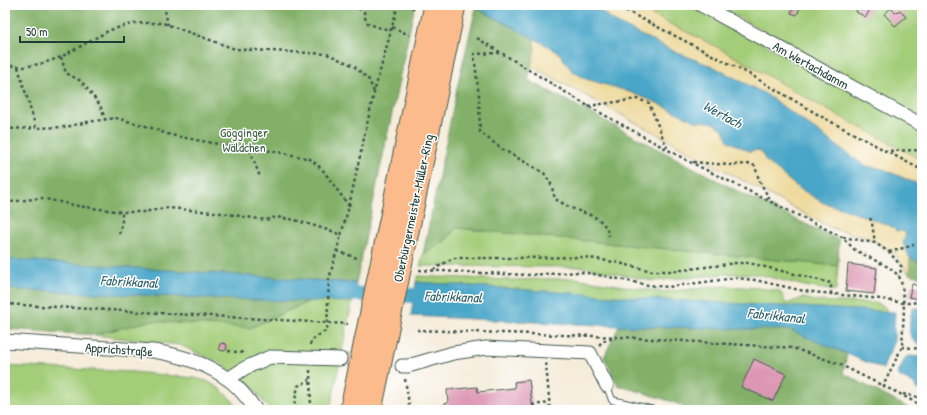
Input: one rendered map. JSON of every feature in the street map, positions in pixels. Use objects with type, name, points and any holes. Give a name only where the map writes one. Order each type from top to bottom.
[{"type":"highway","name":"Oberbürgermeister-Müller-Ring","points":[[361,409],[455,5]]},
{"type":"highway","name":"Oberbürgermeister-Müller-Ring","points":[[361,409],[425,7]]},
{"type":"street","name":"Am Wertachdamm","points":[[701,5],[922,125]]},
{"type":"street","name":"Apprichstraße","points":[[5,341],[153,350],[172,354],[210,369],[228,379],[245,395],[256,410]]},
{"type":"street","points":[[405,366],[453,353],[486,348],[590,354],[607,386]]},
{"type":"street","points":[[228,379],[245,368],[270,357],[340,359]]},
{"type":"lane","points":[[607,386],[612,400],[654,410]]},
{"type":"path","points":[[164,5],[168,26]]},
{"type":"path","points":[[353,5],[364,12],[366,22],[377,27],[391,28],[409,35]]},
{"type":"path","points":[[311,410],[309,358],[311,342],[327,330],[329,279],[338,251],[374,93],[398,5]]},
{"type":"path","points":[[406,5],[425,7]]},
{"type":"path","points":[[615,5],[748,74],[774,90],[922,170]]},
{"type":"path","points":[[5,65],[24,67],[44,63],[61,57],[110,30],[135,23],[162,23],[235,49],[327,54],[354,66],[369,80],[374,93]]},
{"type":"path","points":[[477,38],[588,106],[690,162],[842,237],[875,244],[889,252],[902,267],[899,276],[904,309],[902,347],[883,386]]},
{"type":"path","points":[[500,52],[474,54],[480,96],[480,132],[502,149],[544,173],[551,184],[555,198],[573,209],[598,217],[606,226],[609,236]]},
{"type":"path","points":[[61,57],[66,73],[81,81],[100,105],[105,120]]},
{"type":"path","points":[[18,67],[36,128]]},
{"type":"path","points":[[588,106],[637,99],[649,103],[667,149]]},
{"type":"path","points":[[5,129],[66,127],[87,122],[116,118],[149,127],[170,135],[250,150],[274,150],[310,159],[322,169],[349,206]]},
{"type":"path","points":[[250,150],[260,177]]},
{"type":"path","points":[[884,150],[922,150]]},
{"type":"path","points":[[690,162],[730,165],[751,164],[755,166],[759,180],[771,203]]},
{"type":"path","points":[[5,202],[41,198],[78,206],[122,212],[143,212],[167,208],[214,212],[266,220],[277,217],[295,220],[335,232],[341,236]]},
{"type":"path","points":[[119,234],[122,223],[122,212]]},
{"type":"path","points":[[870,218],[875,244]]},
{"type":"path","points":[[842,237],[854,250],[890,268],[899,276]]},
{"type":"path","points":[[889,252],[914,245]]},
{"type":"path","points":[[338,251],[357,258]]},
{"type":"path","points":[[433,271],[453,258],[584,257],[652,271],[675,271],[730,263],[749,263],[831,283],[831,294]]},
{"type":"path","points":[[419,270],[527,275],[580,272],[648,286],[668,286],[735,278],[755,280],[831,294],[904,303],[922,301]]},
{"type":"path","points":[[5,304],[348,324]]},
{"type":"path","points":[[417,330],[621,338],[793,348],[839,364],[922,406]]},
{"type":"path","points":[[590,354],[603,341],[621,338]]},
{"type":"path","points":[[902,347],[922,349]]},
{"type":"path","points":[[546,351],[550,410]]},
{"type":"path","points":[[405,366],[408,404],[407,410]]},
{"type":"path","points":[[293,410],[298,386],[310,380]]},
{"type":"path","points":[[900,394],[922,398]]},
{"type":"path","points":[[535,410],[533,405],[549,404]]},
{"type":"green space","name":"Gögginger Wäldchen","points":[[5,5],[415,5],[356,283],[5,259]]},
{"type":"green space","points":[[632,5],[692,5],[922,130],[922,160],[826,109],[719,48]]},
{"type":"green space","points":[[716,5],[922,5],[922,118],[903,108]]},
{"type":"green space","points":[[476,8],[534,38],[535,50],[528,80],[747,196],[839,240],[838,266],[456,228],[444,242],[423,254],[459,79]]},
{"type":"green space","points":[[456,228],[838,266],[836,291],[805,286],[757,274],[724,274],[652,281],[585,267],[420,266],[423,254],[444,242]]},
{"type":"green space","points":[[910,258],[922,263],[922,277],[909,274]]},
{"type":"green space","points":[[418,276],[512,280],[575,278],[661,292],[725,286],[758,288],[780,291],[786,304],[803,298],[816,301],[876,303],[885,307],[887,312],[670,300],[416,282]]},
{"type":"green space","points":[[5,289],[251,300],[312,300],[250,328],[150,321],[93,335],[5,329]]},
{"type":"green space","points":[[312,300],[352,302],[330,410],[270,410],[249,383],[222,364],[180,345],[93,335],[150,321],[250,328]]},
{"type":"green space","points":[[619,326],[790,330],[847,354],[843,373],[912,410],[689,410],[676,403],[618,385],[604,357]]},
{"type":"green space","points":[[5,366],[133,372],[194,378],[207,381],[220,389],[242,410],[5,410]]},
{"type":"sand","points":[[593,5],[632,5],[719,48],[826,109],[922,160],[922,186],[883,169],[865,166],[767,95],[714,67],[673,51],[615,22]]},
{"type":"sand","points":[[534,38],[560,54],[572,71],[653,101],[695,121],[712,122],[749,151],[759,150],[763,154],[765,160],[796,186],[822,202],[891,226],[896,231],[904,231],[906,234],[905,247],[910,258],[909,274],[894,253],[870,239],[829,227],[531,66],[535,50]]},
{"type":"water","name":"Wertach","points":[[471,5],[593,5],[615,22],[673,51],[714,67],[767,95],[865,166],[883,169],[922,186],[922,263],[910,258],[903,243],[906,234],[904,231],[896,231],[891,226],[822,202],[796,186],[765,160],[763,154],[759,150],[749,151],[728,141],[724,130],[712,122],[695,121],[653,101],[627,91],[586,79],[572,71],[560,54],[550,47]]},
{"type":"water","points":[[5,259],[356,283],[352,302],[251,300],[5,289]]},
{"type":"water","points":[[416,282],[670,300],[895,312],[894,327],[892,328],[894,329],[894,343],[891,344],[893,346],[888,356],[886,356],[887,358],[883,369],[790,330],[619,326],[411,316]]},
{"type":"water","points":[[912,308],[922,308],[922,346],[916,343],[910,335]]},
{"type":"water","points":[[909,356],[922,357],[922,392],[915,388],[916,385],[897,375],[905,358]]},
{"type":"building","points":[[783,5],[801,5],[797,15],[791,13],[793,9]]},
{"type":"building","points":[[859,5],[872,5],[866,17],[856,12]]},
{"type":"building","points":[[891,8],[895,13],[900,10],[906,17],[895,26],[884,14]]},
{"type":"building","points":[[848,264],[877,268],[874,294],[846,291]]},
{"type":"building","points":[[912,284],[922,287],[922,295],[920,295],[919,299],[909,297]]},
{"type":"building","points":[[221,343],[225,343],[227,347],[225,351],[221,351],[219,349],[219,345]]},
{"type":"building","points":[[754,359],[786,374],[773,401],[741,387]]},
{"type":"building","points":[[529,380],[533,410],[445,410],[444,404],[448,403],[447,390],[477,387],[478,392],[515,388],[514,382]]},
{"type":"waterway","name":"Fabrikkanal","points":[[334,292],[354,294],[435,296]]},
{"type":"tunnel","points":[[340,359],[402,366]]}]
